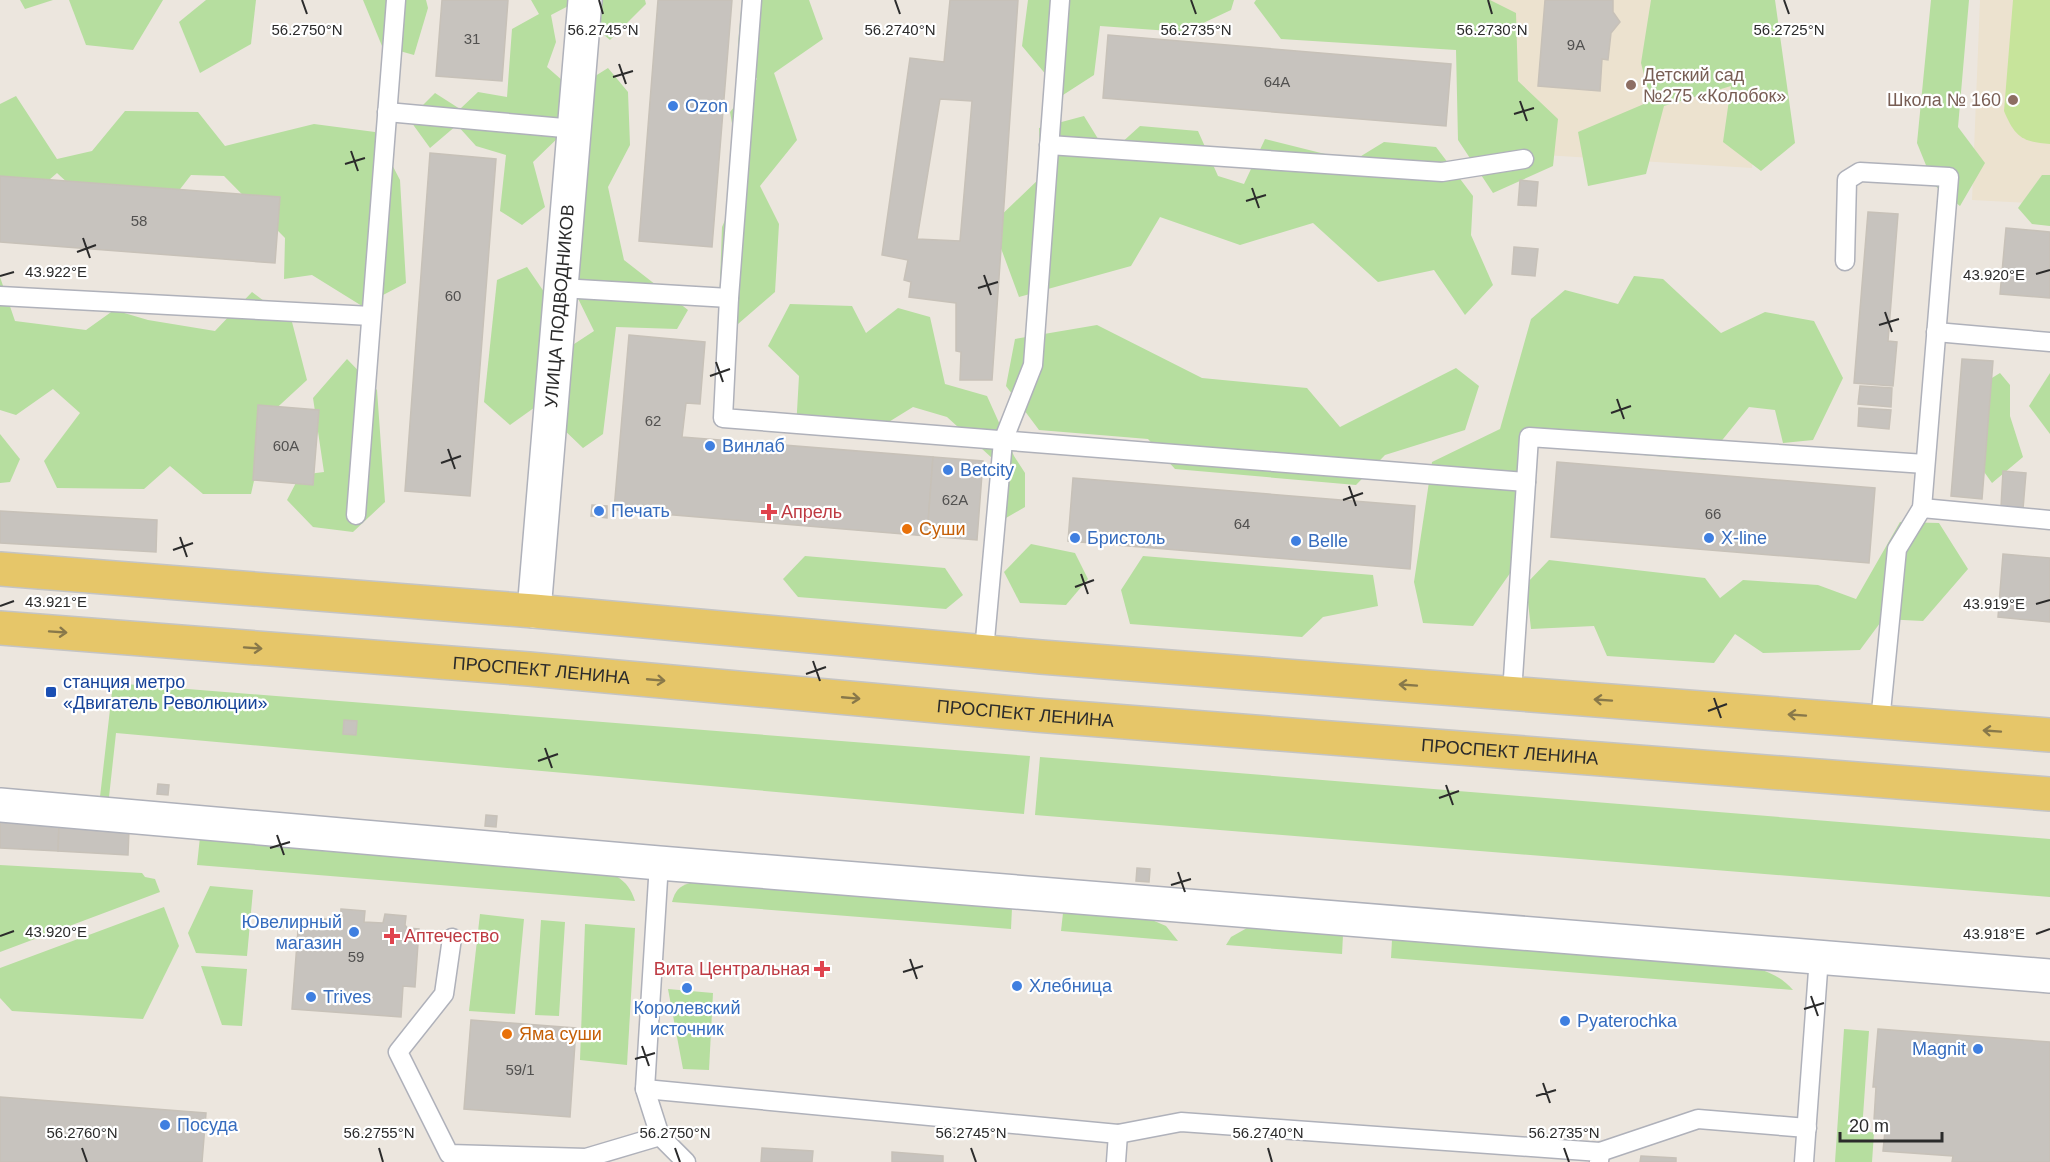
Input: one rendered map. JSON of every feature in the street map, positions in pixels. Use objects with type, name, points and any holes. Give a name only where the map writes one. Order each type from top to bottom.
[{"type":"main road","points":[[0,569],[534,611],[984,651],[2050,735]]},
{"type":"main road","name":"ПРОСПЕКТ ЛЕНИНА","points":[[0,628],[529,669],[1036,715],[2050,794]]},
{"type":"street","name":"УЛИЦА ПОДВОДНИКОВ","points":[[534,611],[585,0]]},
{"type":"street","points":[[0,805],[659,863],[2050,976]]},
{"type":"lane","points":[[356,515],[396,0]]},
{"type":"lane","points":[[752,0],[729,298],[723,418],[1526,482]]},
{"type":"lane","points":[[984,651],[1002,441],[1033,365],[1060,0]]},
{"type":"lane","points":[[387,112],[574,129]]},
{"type":"lane","points":[[1049,145],[1442,172],[1524,159]]},
{"type":"lane","points":[[1845,261],[1846,180],[1860,172],[1949,177],[1922,508],[1897,549],[1880,722]]},
{"type":"lane","points":[[561,288],[729,298]]},
{"type":"lane","points":[[0,296],[371,316]]},
{"type":"lane","points":[[1936,332],[2050,342]]},
{"type":"lane","points":[[1512,693],[1529,437],[1925,464]]},
{"type":"lane","points":[[1922,508],[2050,520]]},
{"type":"lane","points":[[659,863],[645,1089],[660,1136],[686,1162]]},
{"type":"lane","points":[[452,938],[444,994],[398,1052],[449,1154],[586,1158],[660,1136]]},
{"type":"lane","points":[[1804,1162],[1819,957]]},
{"type":"lane","points":[[645,1089],[1118,1134],[1181,1122],[1600,1157],[1698,1119],[1807,1128]]},
{"type":"lane","points":[[1116,1162],[1118,1134]]},
{"type":"shaded area","name":"Детский сад №275 «Колобок»","points":[[1423,0],[1768,0],[1752,168],[1497,152],[1506,17]]},
{"type":"shaded area","name":"Школа № 160","points":[[1980,0],[2050,0],[2050,204],[1972,200]]},
{"type":"green space","points":[[20,0],[53,0],[25,9]]},
{"type":"green space","points":[[69,0],[163,0],[133,50],[86,45]]},
{"type":"green space","points":[[206,0],[256,0],[251,44],[200,73],[179,22]]},
{"type":"green space","points":[[363,0],[426,0],[428,8],[414,55],[382,46]]},
{"type":"green space","points":[[531,0],[576,0],[576,2],[551,15],[556,42],[547,67],[571,88],[564,132],[533,162],[545,207],[522,225],[500,211],[506,155],[476,146],[457,125],[430,148],[409,119],[435,93],[460,109],[478,92],[507,97],[512,29],[539,14]]},
{"type":"green space","points":[[591,0],[645,0],[646,4],[610,40],[591,24]]},
{"type":"green space","points":[[742,0],[809,0],[823,39],[774,73],[797,140],[760,186],[779,224],[775,292],[738,324],[719,309],[722,227],[742,182],[730,112],[757,79],[738,45]]},
{"type":"green space","points":[[1028,0],[1234,0],[1231,10],[1184,32],[1100,26],[1094,75],[1063,95],[1022,46]]},
{"type":"green space","points":[[1256,0],[1490,0],[1516,13],[1518,81],[1558,119],[1553,166],[1493,193],[1458,140],[1456,50],[1281,39],[1254,3]]},
{"type":"green space","points":[[1651,0],[1775,0],[1795,143],[1761,171],[1723,142],[1731,86],[1664,106],[1646,174],[1588,186],[1578,132],[1651,101],[1641,63]]},
{"type":"green space","points":[[1931,0],[1969,0],[1958,127],[1985,163],[1960,206],[1934,185],[1917,143]]},
{"type":"green space","points":[[2013,0],[2050,0],[2050,144],[2026,140],[2012,127],[2004,111]]},
{"type":"green space","points":[[608,68],[628,92],[630,145],[608,187],[624,260],[688,310],[677,329],[616,327],[603,434],[583,448],[560,426],[565,350],[594,331],[567,276],[584,83]]},
{"type":"green space","points":[[16,96],[57,159],[92,151],[125,111],[198,112],[225,146],[314,124],[375,132],[400,180],[406,283],[362,306],[312,275],[284,279],[285,238],[224,176],[191,175],[167,206],[83,197],[57,173],[10,214],[0,213],[0,104]]},
{"type":"green space","points":[[1084,116],[1108,155],[1140,126],[1198,131],[1218,176],[1244,184],[1265,139],[1353,161],[1384,142],[1436,147],[1473,196],[1471,235],[1493,285],[1465,315],[1434,270],[1378,282],[1313,223],[1240,245],[1160,217],[1131,266],[1019,297],[992,224],[1041,177],[1039,128]]},
{"type":"green space","points":[[2042,175],[2050,175],[2050,226],[2032,224],[2018,208]]},
{"type":"green space","points":[[527,267],[551,302],[545,400],[510,425],[484,402],[497,280]]},
{"type":"green space","points":[[1634,276],[1663,279],[1721,333],[1765,312],[1814,321],[1843,378],[1813,440],[1783,443],[1775,410],[1749,407],[1706,460],[1518,445],[1513,569],[1473,626],[1423,623],[1414,582],[1432,462],[1500,429],[1531,319],[1565,290],[1618,304]]},
{"type":"green space","points":[[0,277],[15,321],[86,330],[114,310],[148,320],[215,331],[252,292],[292,322],[307,380],[269,415],[251,494],[203,494],[170,466],[144,489],[57,488],[44,461],[80,413],[53,389],[16,415],[0,410]]},
{"type":"green space","points":[[790,304],[852,306],[866,333],[898,308],[930,317],[945,384],[987,396],[1014,456],[1025,473],[1025,507],[987,529],[992,458],[947,417],[913,407],[866,436],[796,429],[799,376],[768,346]]},
{"type":"green space","points":[[1097,325],[1202,378],[1307,388],[1340,427],[1456,368],[1479,386],[1465,430],[1385,455],[1356,485],[1175,469],[1148,439],[1039,430],[1006,386],[1015,339]]},
{"type":"green space","points":[[347,359],[377,390],[385,502],[353,532],[313,527],[287,500],[300,475],[324,472],[313,398]]},
{"type":"green space","points":[[2000,373],[2010,385],[2010,416],[2023,457],[1992,483],[1965,445],[1974,389]]},
{"type":"green space","points":[[2050,373],[2050,434],[2029,406]]},
{"type":"green space","points":[[0,434],[20,459],[10,482],[0,483]]},
{"type":"green space","points":[[1900,522],[1939,523],[1968,569],[1923,621],[1883,619],[1860,650],[1763,653],[1735,634],[1714,663],[1607,656],[1594,626],[1531,629],[1526,584],[1549,560],[1705,578],[1720,598],[1743,580],[1818,585],[1856,599]]},
{"type":"green space","points":[[1031,544],[1075,553],[1088,579],[1066,605],[1020,603],[1004,572]]},
{"type":"green space","points":[[805,556],[945,568],[963,595],[946,609],[798,597],[783,579]]},
{"type":"green space","points":[[1143,556],[1373,575],[1378,606],[1323,617],[1302,637],[1130,624],[1121,590]]},
{"type":"green space","points":[[113,683],[1030,756],[1024,814],[116,733],[109,797],[100,797]]},
{"type":"green space","points":[[1040,757],[2050,839],[2050,897],[1035,815]]},
{"type":"green space","points":[[200,837],[323,851],[616,876],[628,887],[635,901],[197,865]]},
{"type":"green space","points":[[0,865],[142,873],[145,877],[155,879],[160,892],[0,952]]},
{"type":"green space","points":[[690,883],[1012,908],[1011,929],[672,902],[678,890]]},
{"type":"green space","points":[[210,886],[253,890],[247,956],[196,953],[188,933]]},
{"type":"green space","points":[[164,907],[179,946],[143,1019],[12,1011],[0,998],[0,968]]},
{"type":"green space","points":[[1063,913],[1152,920],[1166,926],[1178,941],[1061,931]]},
{"type":"green space","points":[[480,914],[524,919],[515,1014],[469,1011]]},
{"type":"green space","points":[[541,920],[565,922],[559,1016],[535,1015]]},
{"type":"green space","points":[[585,924],[635,928],[627,1065],[580,1060]]},
{"type":"green space","points":[[1247,928],[1343,935],[1342,954],[1226,945],[1231,937]]},
{"type":"green space","points":[[1392,940],[1756,968],[1776,976],[1793,990],[1391,958]]},
{"type":"green space","points":[[201,966],[247,969],[242,1026],[222,1025]]},
{"type":"green space","points":[[668,989],[713,993],[709,1070],[683,1069]]},
{"type":"green space","points":[[1844,1029],[1869,1031],[1862,1130],[1874,1133],[1872,1162],[1835,1162]]},
{"type":"building","points":[[442,0],[508,0],[502,81],[436,76]]},
{"type":"building","points":[[658,0],[732,0],[712,247],[639,241]]},
{"type":"building","points":[[950,0],[1018,0],[992,380],[960,380],[961,352],[956,351],[956,303],[909,297],[911,282],[904,280],[908,260],[882,255],[910,58],[944,62]],"holes":[[[940,99],[972,101],[960,241],[917,239]]]},
{"type":"building","points":[[1545,0],[1613,0],[1613,12],[1620,22],[1611,33],[1608,60],[1602,59],[1600,91],[1538,86]]},
{"type":"building","points":[[1108,35],[1451,64],[1446,126],[1103,98]]},
{"type":"building","points":[[430,153],[496,159],[470,496],[405,491]]},
{"type":"building","points":[[0,176],[280,197],[275,263],[0,242]]},
{"type":"building","points":[[1520,180],[1538,182],[1536,206],[1518,205]]},
{"type":"building","points":[[1868,212],[1898,214],[1888,341],[1897,342],[1893,386],[1854,383]]},
{"type":"building","points":[[2006,228],[2050,232],[2050,298],[2000,294]]},
{"type":"building","points":[[1514,247],[1538,249],[1535,276],[1512,274]]},
{"type":"building","points":[[629,335],[705,342],[700,404],[686,403],[682,437],[933,457],[927,536],[614,510]]},
{"type":"building","points":[[1962,359],[1993,361],[1982,499],[1951,496]]},
{"type":"building","points":[[1860,386],[1892,388],[1891,407],[1858,404]]},
{"type":"building","points":[[258,405],[319,410],[313,485],[253,480]]},
{"type":"building","points":[[1859,408],[1891,410],[1889,429],[1858,426]]},
{"type":"building","points":[[933,457],[983,461],[977,540],[927,536]]},
{"type":"building","points":[[1557,462],[1875,488],[1869,563],[1551,537]]},
{"type":"building","points":[[2003,471],[2026,473],[2023,509],[2001,507]]},
{"type":"building","points":[[1073,478],[1415,506],[1410,569],[1068,541]]},
{"type":"building","name":"Печать","points":[[592,505],[607,506],[607,518],[591,516]]},
{"type":"building","points":[[0,511],[157,520],[156,552],[0,543]]},
{"type":"building","points":[[2003,554],[2050,558],[2050,622],[1998,617]]},
{"type":"building","points":[[344,720],[357,721],[356,735],[343,734]]},
{"type":"building","points":[[158,784],[169,785],[168,795],[157,794]]},
{"type":"building","points":[[486,815],[497,816],[496,827],[485,826]]},
{"type":"building","points":[[0,821],[59,825],[58,851],[0,848]]},
{"type":"building","points":[[59,825],[129,829],[128,855],[58,851]]},
{"type":"building","points":[[1137,868],[1150,869],[1149,882],[1136,881]]},
{"type":"building","points":[[341,909],[365,911],[364,922],[383,923],[385,914],[406,916],[407,928],[419,929],[415,987],[403,986],[401,1017],[292,1009],[299,917],[340,920]]},
{"type":"building","points":[[471,1020],[576,1028],[570,1117],[464,1109]]},
{"type":"building","points":[[1878,1029],[2050,1042],[2050,1162],[1952,1162],[1953,1156],[1883,1151],[1886,1121],[1874,1120],[1876,1087],[1873,1087]]},
{"type":"building","points":[[0,1097],[206,1113],[202,1162],[0,1162]]},
{"type":"building","points":[[762,1148],[813,1151],[812,1162],[761,1162]]},
{"type":"building","points":[[892,1152],[943,1156],[943,1162],[892,1162]]},
{"type":"building","points":[[1641,1156],[1676,1158],[1676,1162],[1640,1162]]},
{"type":"place","name":"Детский сад №275 «Колобок»","points":[[1631,85]]},
{"type":"place","name":"Школа № 160","points":[[2013,100]]},
{"type":"place","name":"Ozon","points":[[673,106]]},
{"type":"place","name":"Винлаб","points":[[710,446]]},
{"type":"place","name":"Betcity","points":[[948,470]]},
{"type":"place","name":"Печать","points":[[599,511]]},
{"type":"place","name":"Апрель","points":[[769,512]]},
{"type":"place","name":"Суши","points":[[907,529]]},
{"type":"place","name":"Бристоль","points":[[1075,538]]},
{"type":"place","name":"X-line","points":[[1709,538]]},
{"type":"place","name":"Belle","points":[[1296,541]]},
{"type":"place","name":"станция метро «Двигатель Революции»","points":[[51,692]]},
{"type":"place","name":"Ювелирный магазин","points":[[354,932]]},
{"type":"place","name":"Аптечество","points":[[392,936]]},
{"type":"place","name":"Вита Центральная","points":[[822,969]]},
{"type":"place","name":"Хлебница","points":[[1017,986]]},
{"type":"place","name":"Королевский источник","points":[[687,988]]},
{"type":"place","name":"Trives","points":[[311,997]]},
{"type":"place","name":"Pyaterochka","points":[[1565,1021]]},
{"type":"place","name":"Яма суши","points":[[507,1034]]},
{"type":"place","name":"Magnit","points":[[1978,1049]]},
{"type":"place","name":"Посуда","points":[[165,1125]]}]
